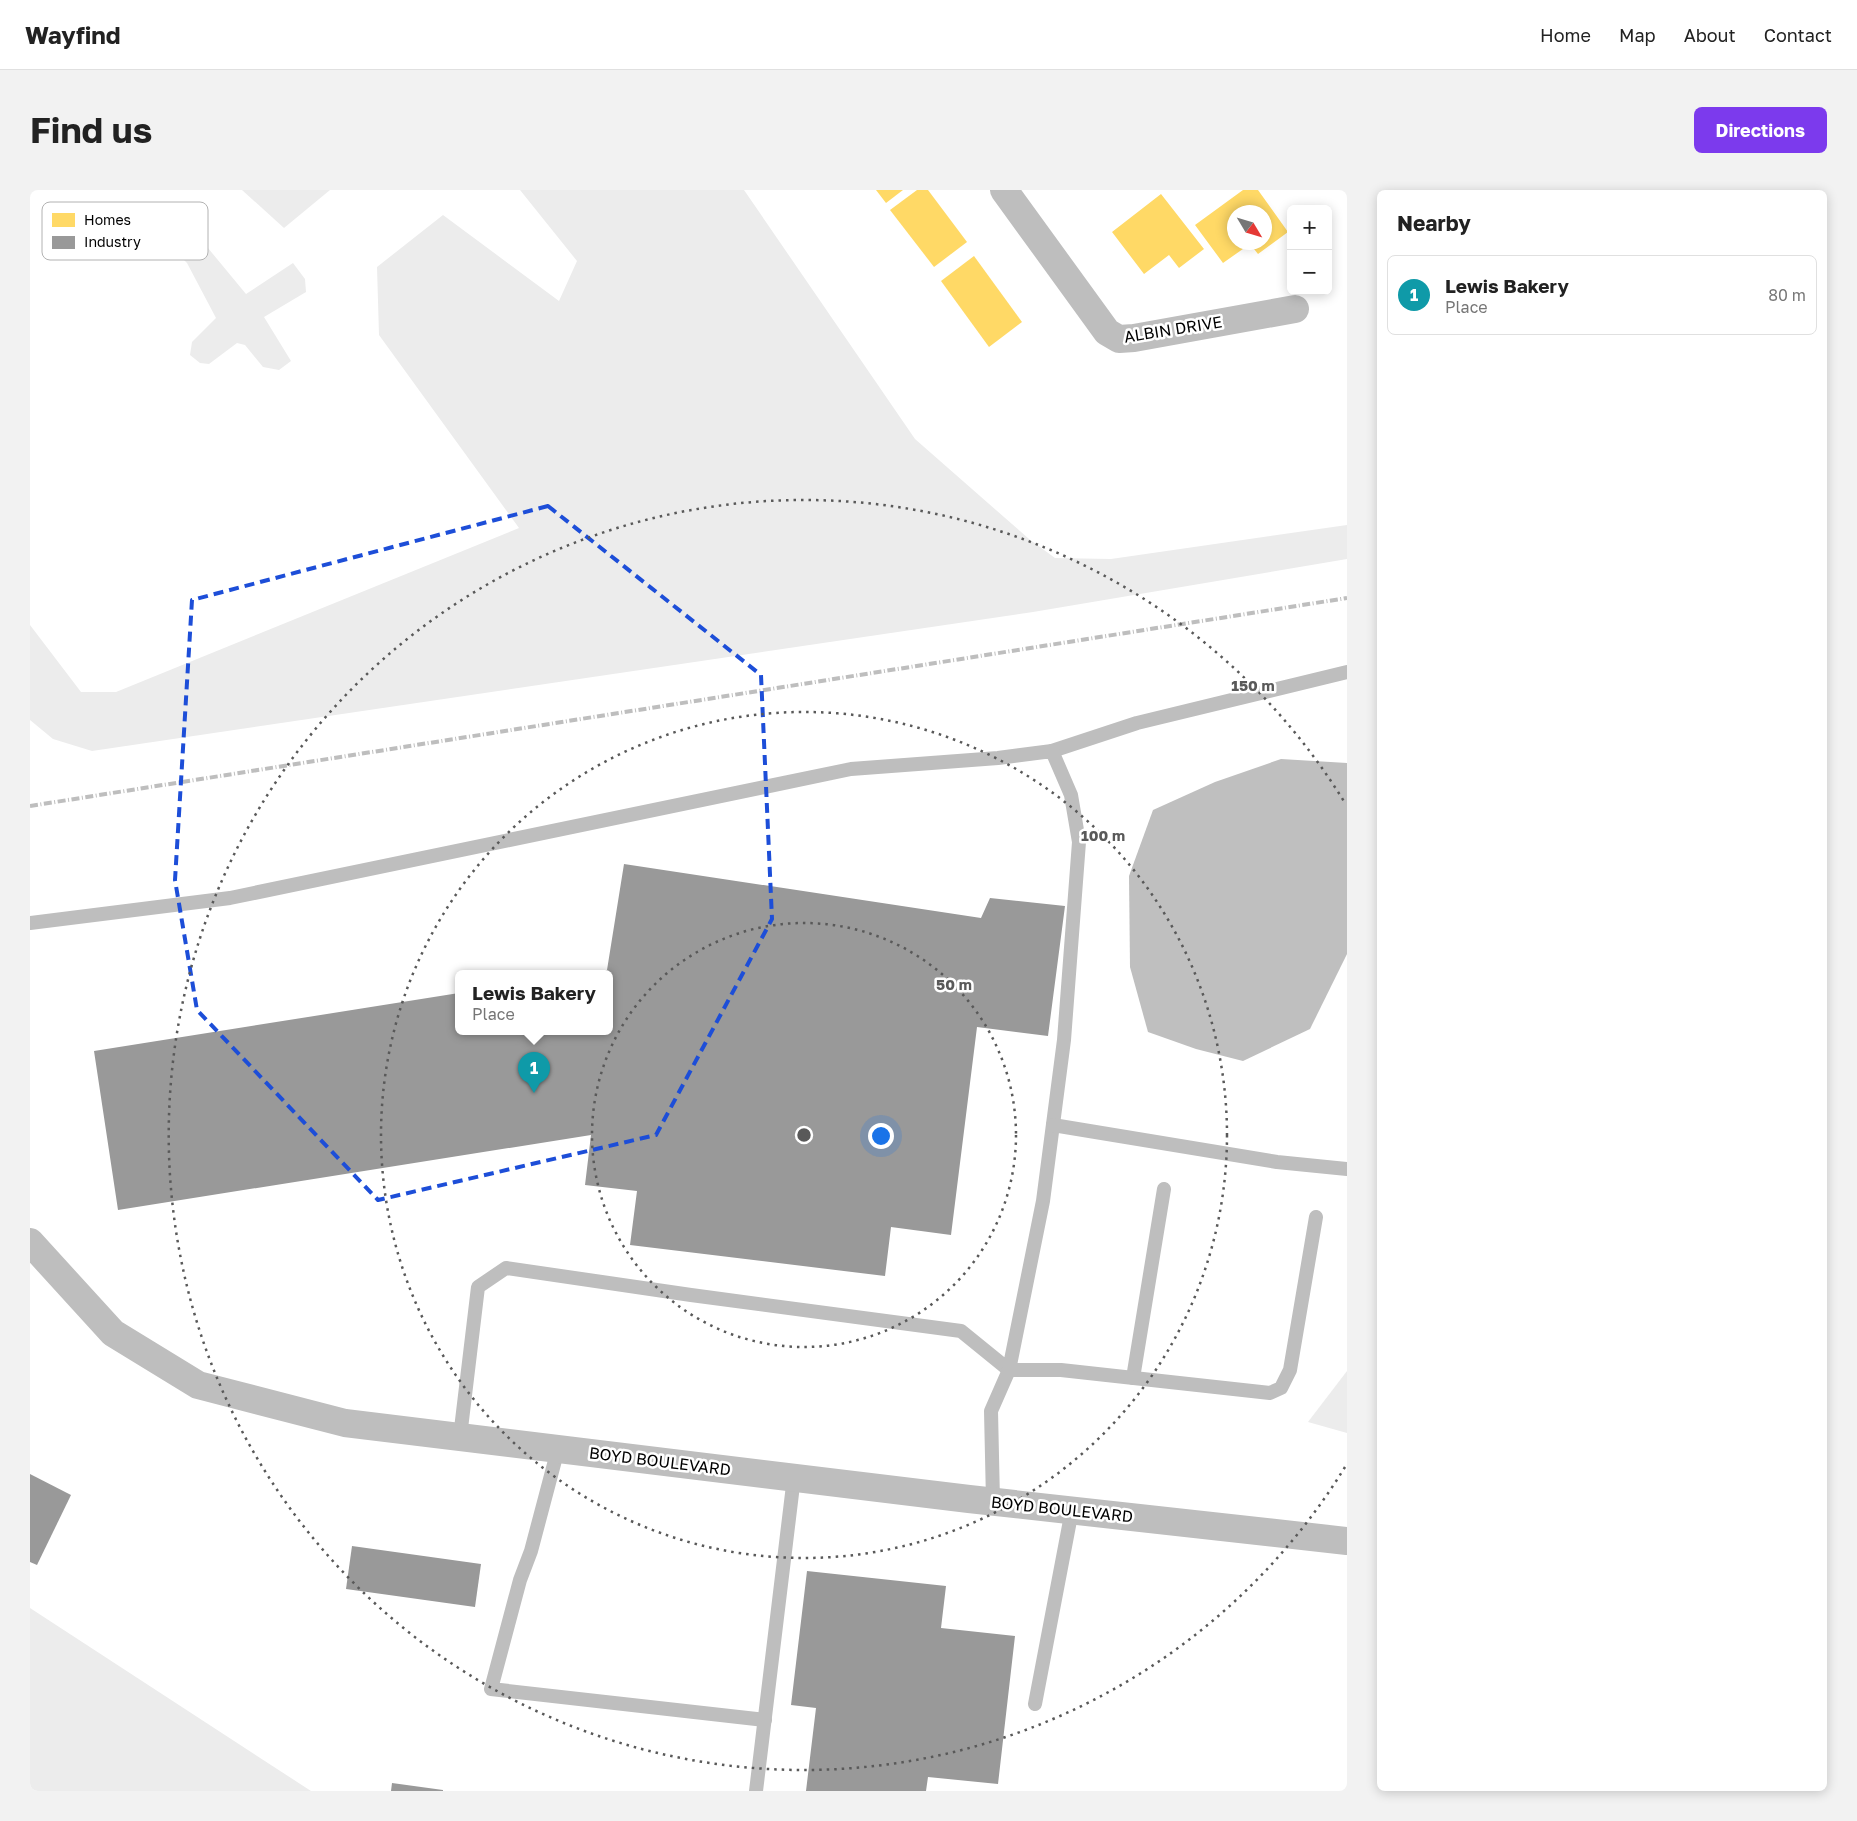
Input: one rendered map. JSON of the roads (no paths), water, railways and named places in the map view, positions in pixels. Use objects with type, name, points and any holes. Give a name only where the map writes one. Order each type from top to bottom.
[{"type":"street","name":"ALBIN DRIVE","points":[[1004,190],[1107,332],[1119,339],[1134,338],[1295,309]]},
{"type":"street","name":"BOYD BOULEVARD","points":[[30,1242],[113,1332],[198,1385],[345,1423],[794,1478],[1347,1541]]},
{"type":"lane","points":[[30,923],[230,898],[852,769],[998,758],[1052,751],[1137,723],[1347,672]]},
{"type":"lane","points":[[993,1501],[991,1411],[1009,1370],[1043,1201],[1064,1040],[1079,842],[1072,795],[1052,751]]},
{"type":"lane","points":[[1053,1124],[1277,1162],[1347,1169]]},
{"type":"lane","points":[[1133,1378],[1164,1189]]},
{"type":"lane","points":[[460,1437],[478,1287],[506,1268],[961,1331],[1009,1370],[1061,1370],[1270,1393],[1281,1388],[1290,1370],[1316,1217]]},
{"type":"lane","points":[[558,1449],[491,1689],[765,1720]]},
{"type":"lane","points":[[756,1791],[794,1478]]},
{"type":"lane","points":[[1035,1704],[1072,1510]]},
{"type":"railway","points":[[30,806],[1347,598]]},
{"type":"place","name":"Lewis Bakery","points":[[534,1093]]}]
